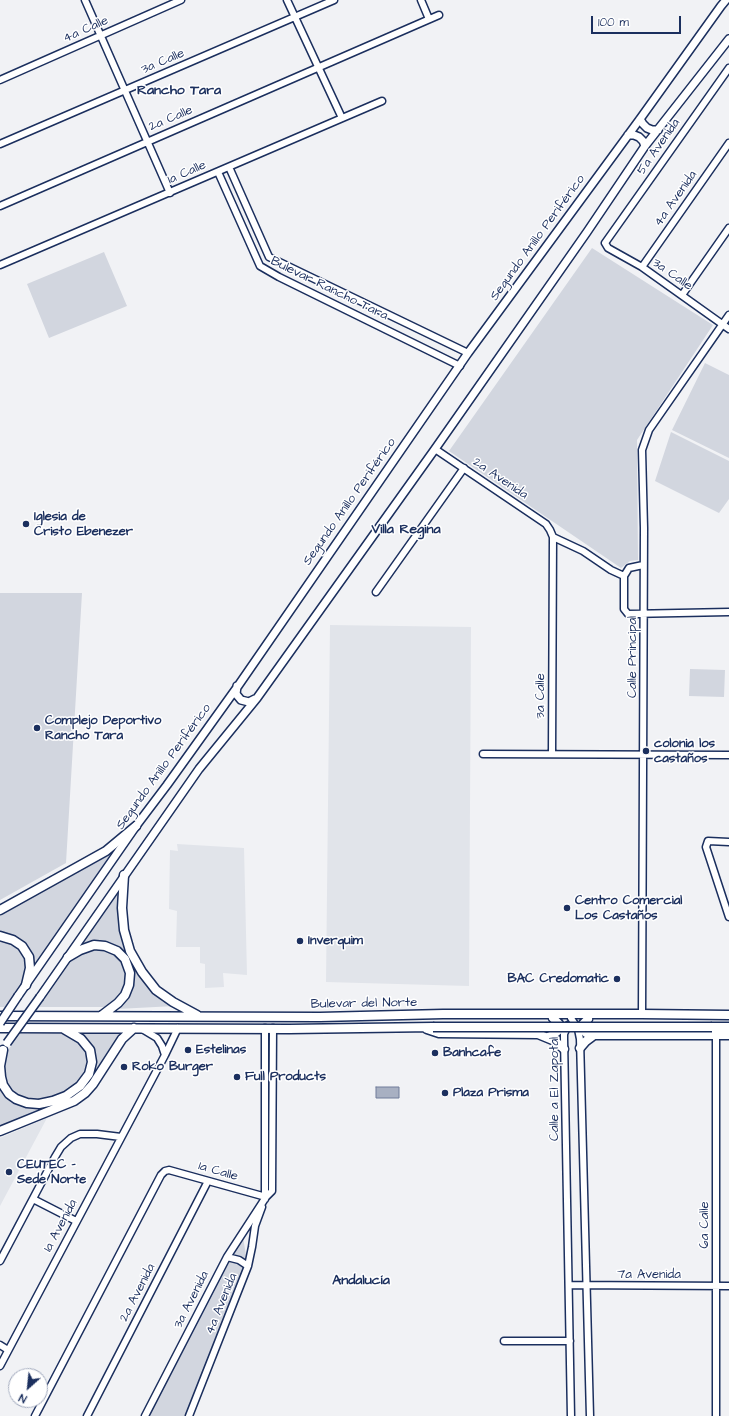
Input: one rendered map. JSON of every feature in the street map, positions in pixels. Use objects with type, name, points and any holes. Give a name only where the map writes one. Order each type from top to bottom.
[{"type":"highway","points":[[0,910],[106,852],[136,826]]},
{"type":"highway","points":[[124,875],[122,908],[124,930],[130,951],[142,972],[156,990],[172,1002],[200,1017]]},
{"type":"highway","points":[[0,936],[18,943],[29,956],[30,968],[26,985]]},
{"type":"highway","points":[[68,957],[80,950],[94,945],[111,948],[126,959],[130,973],[127,990],[118,1003],[101,1016]]},
{"type":"highway","name":"Bulevar del Norte","points":[[0,1016],[320,1017],[642,1014],[727,1015]]},
{"type":"highway","points":[[448,1015],[453,1017],[588,1019],[720,1018],[727,1015]]},
{"type":"highway","points":[[548,1037],[559,1030],[559,1024],[553,1018]]},
{"type":"highway","points":[[588,1019],[583,1024],[584,1031],[586,1033],[594,1034],[729,1035]]},
{"type":"highway","points":[[422,1027],[439,1033],[538,1034],[555,1041],[564,1049]]},
{"type":"highway","name":"Bulevar del Norte","points":[[0,1028],[729,1027]]},
{"type":"highway","points":[[3,1049],[0,1077],[9,1094],[16,1099],[27,1103],[39,1104],[53,1101],[66,1096],[80,1086],[89,1074],[92,1062],[90,1050],[81,1039],[63,1028]]},
{"type":"highway","points":[[0,1131],[74,1101],[85,1094],[122,1039],[137,1028]]},
{"type":"highway","points":[[580,1048],[594,1034]]},
{"type":"main road","name":"Segundo Anillo Periférico","points":[[0,1022],[136,826],[238,686],[468,353],[726,0]]},
{"type":"main road","points":[[3,1049],[199,769],[256,698],[435,449],[587,232],[645,146],[729,39]]},
{"type":"main road","points":[[640,119],[647,128],[658,130]]},
{"type":"main road","points":[[628,134],[639,137],[645,146]]},
{"type":"main road","points":[[238,686],[236,694],[241,700],[249,702],[256,698]]},
{"type":"street","points":[[85,0],[170,192]]},
{"type":"street","name":"4a Calle","points":[[0,80],[181,0]]},
{"type":"street","points":[[287,0],[342,118]]},
{"type":"street","name":"3a Calle","points":[[0,144],[334,0]]},
{"type":"street","points":[[422,0],[429,19]]},
{"type":"street","name":"2a Calle","points":[[0,206],[439,15]]},
{"type":"street","name":"5a Avenida","points":[[607,239],[729,68]]},
{"type":"street","name":"1a Calle","points":[[0,265],[382,101]]},
{"type":"street","name":"4a Avenida","points":[[642,267],[729,142]]},
{"type":"street","name":"Bulevar Rancho Tara","points":[[229,166],[269,257],[468,353]]},
{"type":"street","name":"Bulevar Rancho Tara","points":[[218,172],[260,266],[279,277],[460,366]]},
{"type":"street","points":[[682,295],[729,228]]},
{"type":"street","name":"3a Calle","points":[[607,239],[605,243],[608,248],[642,267],[729,329]]},
{"type":"street","points":[[279,277],[284,265]]},
{"type":"street","points":[[723,324],[729,314]]},
{"type":"street","name":"Calle Principal","points":[[642,1014],[644,528],[642,450],[649,430],[723,324]]},
{"type":"street","name":"2a Avenida","points":[[435,449],[546,524],[553,537]]},
{"type":"street","points":[[376,592],[464,468]]},
{"type":"street","points":[[553,537],[583,551],[611,570],[624,576]]},
{"type":"street","name":"3a Calle","points":[[552,754],[553,537]]},
{"type":"street","points":[[643,565],[629,568],[624,576],[624,609],[628,614],[644,612],[729,612]]},
{"type":"street","points":[[483,754],[729,755]]},
{"type":"street","points":[[729,842],[708,841],[706,844],[729,917]]},
{"type":"street","name":"Calle a El Zapotal","points":[[571,1018],[578,1030],[580,1048],[588,1285],[590,1416]]},
{"type":"street","name":"Calle a El Zapotal","points":[[571,1018],[564,1034],[571,1416]]},
{"type":"street","points":[[137,1028],[157,1038],[165,1055]]},
{"type":"street","name":"1a Avenida","points":[[0,1366],[178,1028]]},
{"type":"street","points":[[266,1197],[269,1028]]},
{"type":"street","name":"6a Calle","points":[[716,1035],[716,1416]]},
{"type":"street","points":[[0,1261],[54,1157],[61,1147],[71,1138],[80,1134],[97,1134],[121,1137]]},
{"type":"street","name":"1a Calle","points":[[35,1416],[161,1175],[165,1171],[169,1170],[266,1197]]},
{"type":"street","name":"2a Avenida","points":[[87,1416],[208,1181]]},
{"type":"street","name":"4a Avenida","points":[[189,1416],[248,1266],[255,1226],[266,1197]]},
{"type":"street","name":"3a Avenida","points":[[145,1416],[227,1257],[266,1197]]},
{"type":"street","points":[[33,1199],[76,1221]]},
{"type":"street","points":[[227,1257],[238,1260],[248,1266]]},
{"type":"street","name":"7a Avenida","points":[[569,1285],[729,1286]]},
{"type":"street","points":[[504,1341],[570,1340]]},
{"type":"street","points":[[0,1345],[8,1350]]},
{"type":"shaded area","points":[[592,248],[713,325],[637,440],[638,560],[630,561],[621,568],[449,451]]},
{"type":"shaded area","points":[[104,252],[127,306],[49,338],[27,284]]},
{"type":"shaded area","points":[[705,363],[729,375],[729,458],[672,430]]},
{"type":"shaded area","points":[[671,432],[729,461],[729,499],[719,513],[655,481]]},
{"type":"shaded area","name":"Complejo Deportivo Rancho Tara","points":[[0,593],[82,593],[66,863],[0,900]]},
{"type":"shaded area","points":[[330,625],[471,627],[469,986],[326,982]]},
{"type":"shaded area","points":[[690,669],[725,670],[724,697],[689,696]]},
{"type":"shaded area","points":[[121,843],[32,972],[32,956],[0,933],[0,912]]},
{"type":"shaded area","points":[[177,844],[244,848],[247,975],[223,973],[224,987],[205,988],[205,964],[200,963],[200,947],[176,947],[177,911],[169,909],[170,850],[178,851]]},
{"type":"shaded area","points":[[121,887],[127,950],[175,1006],[117,1009],[123,1003],[133,973],[114,946],[81,946]]},
{"type":"shaded area","points":[[0,939],[12,942],[20,949],[25,957],[27,968],[24,982],[7,1007],[0,1007]]},
{"type":"shaded area","points":[[94,948],[104,948],[115,953],[123,961],[128,974],[122,994],[108,1007],[39,1007],[74,957],[82,951]]},
{"type":"shaded area","points":[[65,1033],[79,1041],[86,1050],[89,1062],[85,1073],[77,1084],[64,1094],[51,1099],[27,1101],[17,1097],[5,1084],[3,1067],[5,1054],[20,1034]]},
{"type":"shaded area","points":[[75,1033],[125,1033],[92,1082],[72,1099],[0,1128],[0,1085],[14,1101],[66,1099],[95,1061]]},
{"type":"shaded area","name":"CEUTEC - Sede Norte","points":[[47,1118],[0,1206],[0,1138]]},
{"type":"shaded area","points":[[242,1232],[248,1266],[188,1416],[145,1416]]},
{"type":"water","points":[[376,1087],[399,1087],[399,1098],[376,1098]]},
{"type":"place","name":"Iglesia de Cristo Ebenezer","points":[[26,524]]},
{"type":"place","name":"Complejo Deportivo Rancho Tara","points":[[37,728]]},
{"type":"place","name":"colonia los castaños","points":[[646,751]]},
{"type":"place","name":"Centro Comercial Los Castaños","points":[[567,908]]},
{"type":"place","name":"Inverquim","points":[[300,941]]},
{"type":"place","name":"BAC Credomatic","points":[[617,979]]},
{"type":"place","name":"Estelinas","points":[[188,1050]]},
{"type":"place","name":"Banhcafe","points":[[435,1053]]},
{"type":"place","name":"Roko Burger","points":[[124,1067]]},
{"type":"place","name":"Full Products","points":[[237,1077]]},
{"type":"place","name":"Plaza Prisma","points":[[445,1093]]},
{"type":"place","name":"CEUTEC - Sede Norte","points":[[9,1172]]},
{"type":"district","name":"Rancho Tara","points":[[179,91]]},
{"type":"district","name":"Villa Regina","points":[[406,530]]},
{"type":"district","name":"Andalucía","points":[[361,1281]]}]
